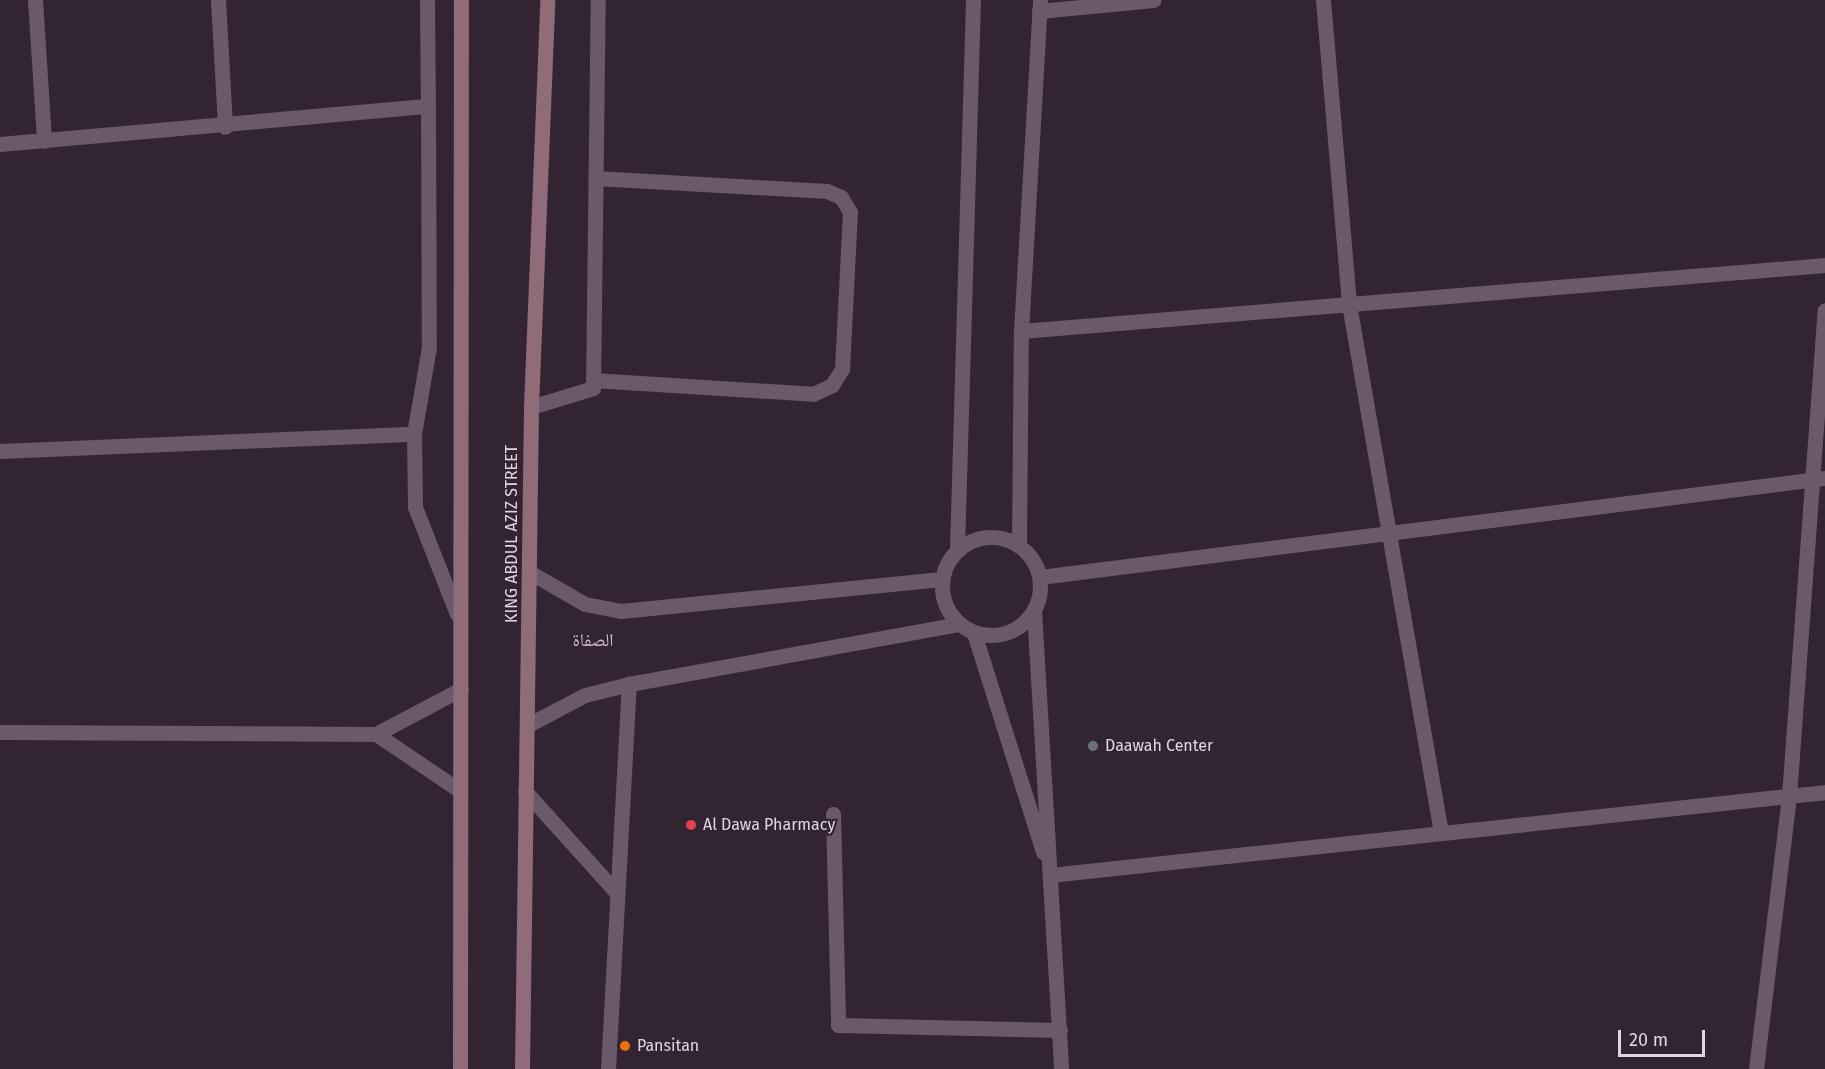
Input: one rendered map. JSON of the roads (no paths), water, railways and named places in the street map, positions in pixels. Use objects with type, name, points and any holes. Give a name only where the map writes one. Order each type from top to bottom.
[{"type":"main road","points":[[460,1069],[461,689],[457,614],[461,0]]},
{"type":"main road","name":"KING ABDUL AZIZ STREET","points":[[522,1069],[525,791],[531,573],[531,407],[547,0]]},
{"type":"street","points":[[35,0],[44,141]]},
{"type":"street","points":[[218,0],[225,127]]},
{"type":"street","points":[[427,0],[429,347],[414,434],[415,507],[457,614]]},
{"type":"street","points":[[531,407],[593,388],[598,0]]},
{"type":"street","points":[[973,0],[957,549],[941,579],[948,612],[974,633],[1008,632],[1034,611]]},
{"type":"street","points":[[1061,1069],[1034,611],[1040,577],[1019,545],[1021,331],[1039,6],[1152,0]]},
{"type":"street","points":[[1323,0],[1349,304],[1441,833]]},
{"type":"street","points":[[0,144],[225,127],[428,106]]},
{"type":"street","points":[[593,380],[813,394],[832,385],[843,369],[850,212],[841,197],[826,191],[595,178]]},
{"type":"street","points":[[1021,331],[1825,265]]},
{"type":"street","points":[[1756,1069],[1789,796],[1819,479],[1825,310]]},
{"type":"street","points":[[0,451],[414,434]]},
{"type":"street","points":[[1040,577],[1389,529],[1819,479]]},
{"type":"street","points":[[957,549],[987,536],[1019,545]]},
{"type":"street","points":[[531,573],[585,604],[621,611],[941,579]]},
{"type":"street","points":[[528,725],[585,695],[629,684],[960,624]]},
{"type":"street","points":[[974,633],[1050,875]]},
{"type":"street","points":[[608,1069],[615,891],[629,684]]},
{"type":"street","points":[[0,732],[376,734],[461,689]]},
{"type":"street","points":[[376,734],[459,790]]},
{"type":"street","points":[[525,791],[615,891]]},
{"type":"street","points":[[1050,875],[1825,792]]},
{"type":"street","points":[[833,814],[838,1025],[1060,1030]]},
{"type":"place","name":"Daawah Center","points":[[1093,746]]},
{"type":"place","name":"Al Dawa Pharmacy","points":[[691,825]]},
{"type":"place","name":"Pansitan","points":[[625,1046]]},
{"type":"district","name":"الصفاة","points":[[593,640]]}]
